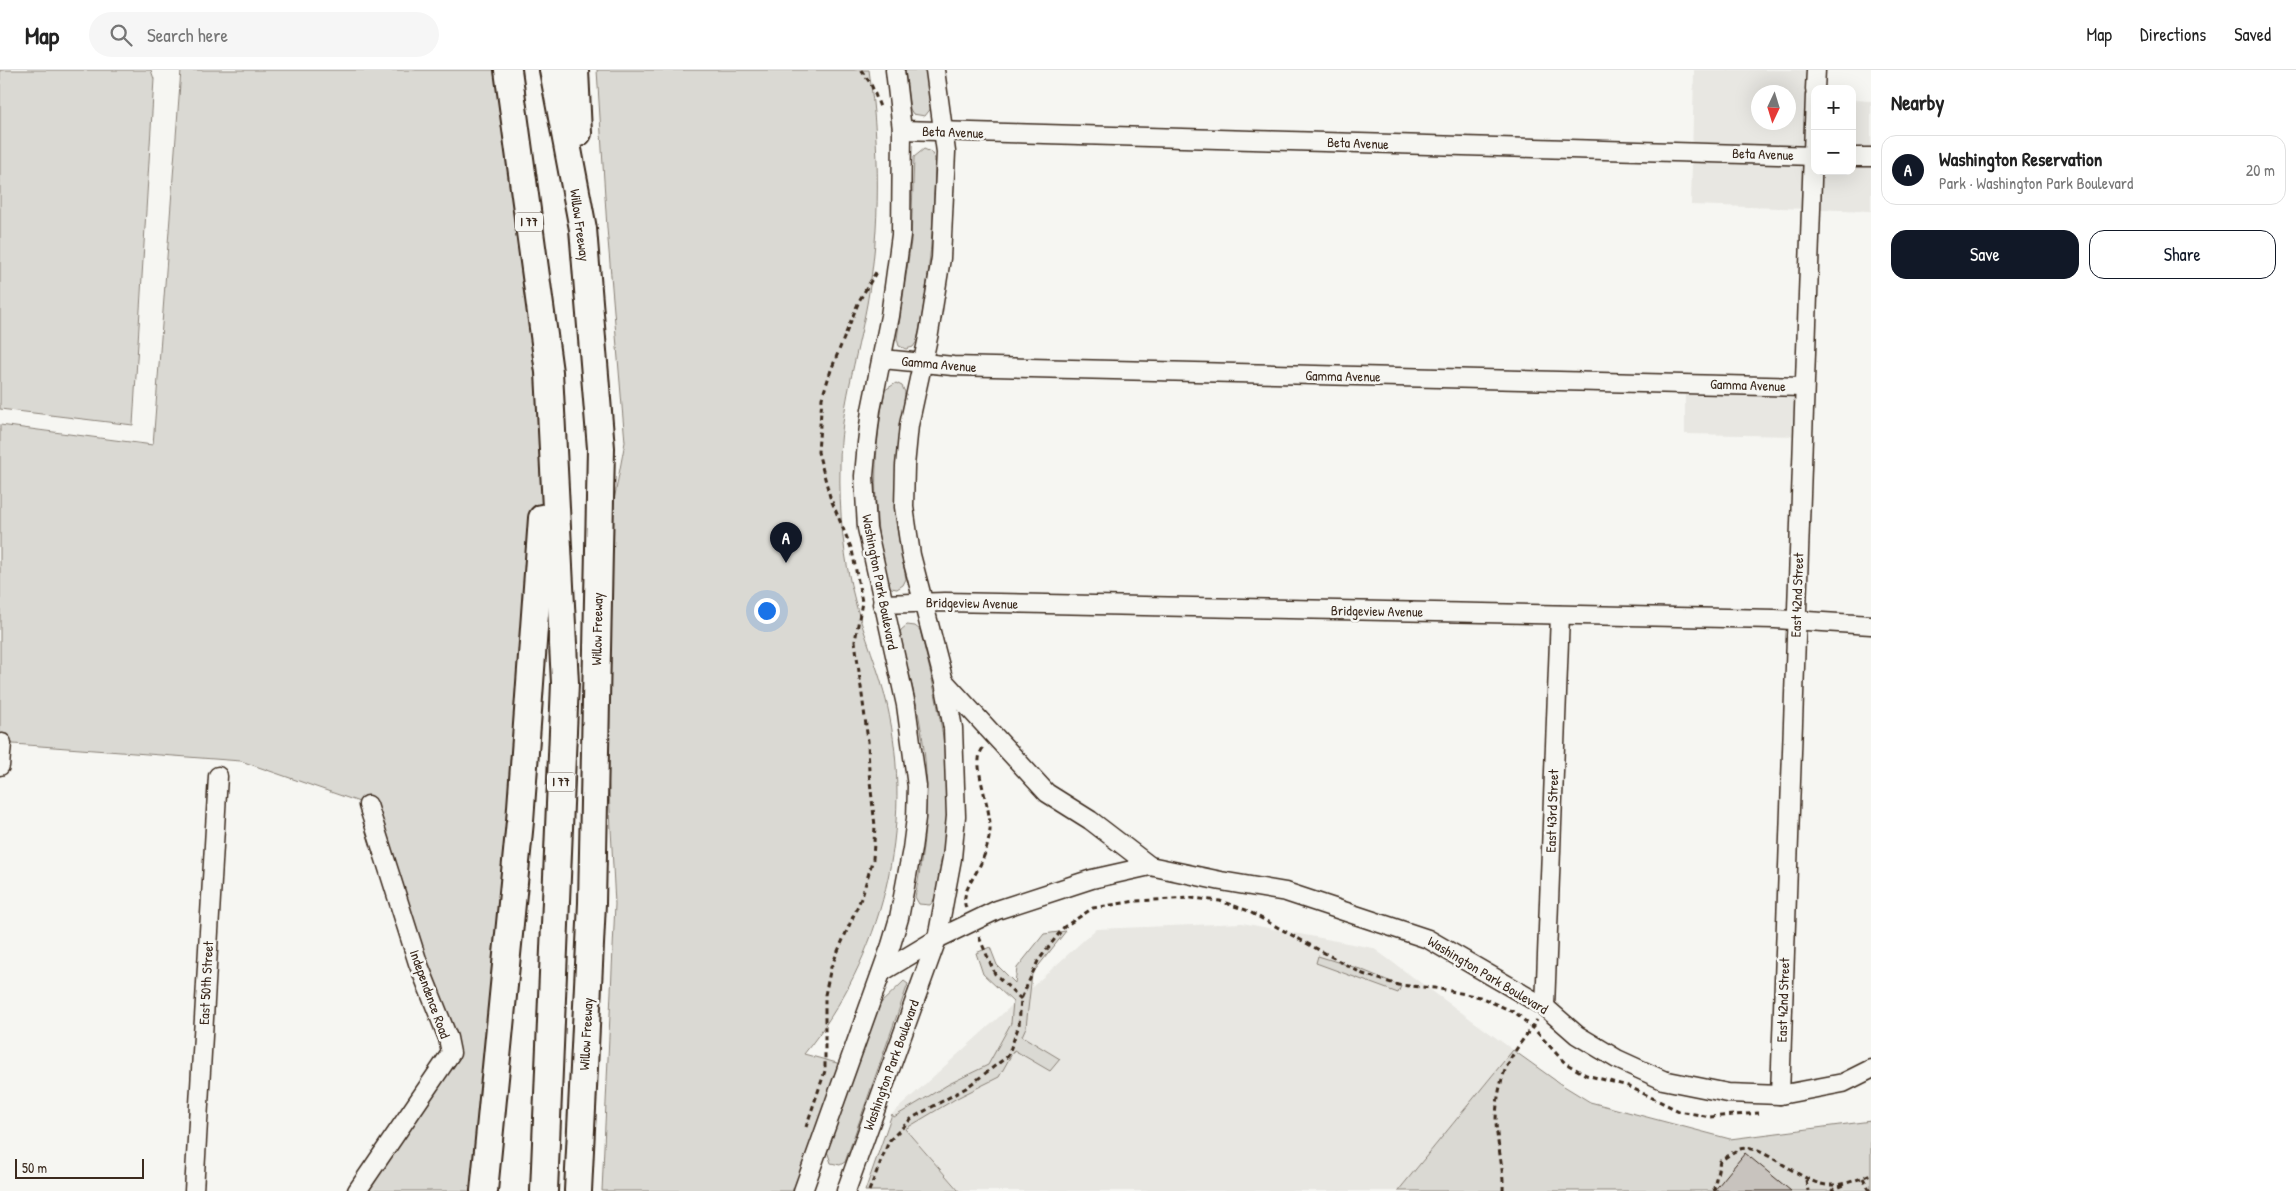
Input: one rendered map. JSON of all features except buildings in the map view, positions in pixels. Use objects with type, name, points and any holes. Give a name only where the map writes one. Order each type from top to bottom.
[{"type":"highway","name":"Willow Freeway","points":[[553,70],[583,229],[600,448],[592,903],[578,1191]]},
{"type":"highway","points":[[575,70],[583,229]]},
{"type":"highway","name":"I 77","points":[[508,71],[549,372],[565,683],[544,1191]]},
{"type":"highway","points":[[484,1191],[520,821],[539,576],[549,372]]},
{"type":"street","name":"Washington Park Boulevard","points":[[803,1191],[882,972],[901,908],[916,818],[917,786],[912,738],[867,528],[864,476],[871,410],[883,359],[898,271],[901,235],[902,130],[895,70]]},
{"type":"street","name":"Washington Park Boulevard","points":[[846,1191],[937,939],[952,858],[956,816],[954,728],[911,555],[904,507],[909,425],[923,364],[941,258],[946,152],[935,70]]},
{"type":"street","points":[[1815,85],[1816,70]]},
{"type":"street","name":"Beta Avenue","points":[[902,130],[1811,156]]},
{"type":"street","points":[[1856,157],[1871,157]]},
{"type":"street","name":"East 42nd Street","points":[[1780,1095],[1804,387],[1813,175]]},
{"type":"street","name":"Gamma Avenue","points":[[883,359],[923,364],[992,368],[1804,387]]},
{"type":"street","name":"Bridgeview Avenue","points":[[882,604],[924,602],[1560,614],[1797,620],[1871,625]]},
{"type":"street","name":"East 43rd Street","points":[[1544,1007],[1560,614]]},
{"type":"street","name":"Washington Park Boulevard","points":[[944,682],[1047,793],[1090,820],[1150,866]]},
{"type":"street","points":[[0,766],[2,743]]},
{"type":"street","name":"East 50th Street","points":[[194,1191],[218,776]]},
{"type":"street","name":"Independence Road","points":[[358,1191],[451,1053],[448,1038],[418,963],[368,805]]},
{"type":"street","name":"Washington Park Boulevard","points":[[882,972],[937,939],[997,910],[1092,879],[1150,866],[1286,892],[1428,938],[1544,1007],[1577,1035],[1617,1059],[1663,1080],[1728,1093],[1780,1095],[1843,1083],[1871,1069]]},
{"type":"path","points":[[861,70],[871,84],[882,112]]},
{"type":"path","points":[[803,1134],[825,1071],[826,995],[831,967],[862,896],[873,859],[875,826],[869,772],[868,741],[855,641],[862,602],[852,550],[830,497],[818,452],[822,398],[831,370],[859,302],[880,264]]},
{"type":"path","points":[[968,913],[964,903],[965,895],[985,854],[990,828],[989,806],[978,758],[983,749]]},
{"type":"path","points":[[869,1191],[889,1140],[912,1118],[966,1088],[1008,1056],[1019,1025],[1022,999],[1038,961],[1064,927],[1093,908],[1136,901],[1191,898],[1220,901],[1246,910],[1363,974],[1398,985],[1435,988],[1480,997],[1516,1013],[1532,1027],[1565,1063],[1586,1075],[1628,1086],[1679,1111],[1710,1117],[1762,1112]]},
{"type":"path","points":[[980,941],[995,974],[1022,999]]},
{"type":"path","points":[[1503,1191],[1504,1179],[1499,1161],[1496,1120],[1501,1084],[1508,1062],[1544,1007]]},
{"type":"path","points":[[1715,1191],[1720,1162],[1740,1149],[1757,1150],[1806,1180],[1826,1185],[1847,1184]]},
{"type":"path","points":[[1831,1191],[1871,1174]]},
{"type":"path","points":[[1863,1178],[1870,1191]]},
{"type":"path","points":[[1806,1180],[1808,1191]]},
{"type":"shaded area","points":[[0,70],[151,70],[154,79],[133,425],[0,409]]},
{"type":"shaded area","points":[[181,70],[508,70],[549,372],[539,576],[484,1191],[357,1191],[451,1053],[368,805],[241,761],[0,743],[0,425],[153,445]]},
{"type":"shaded area","points":[[597,70],[869,70],[877,158],[877,216],[872,275],[843,424],[840,499],[845,551],[851,584],[887,704],[895,750],[897,797],[894,843],[886,888],[872,933],[854,975],[831,1016],[804,1054],[848,1066],[803,1191],[602,1191],[615,904],[598,586],[625,442],[607,228]]},
{"type":"shaded area","points":[[905,70],[926,70],[932,107],[925,116],[913,114],[910,109]]},
{"type":"shaded area","points":[[1694,70],[1816,70],[1816,85],[1811,85],[1811,175],[1856,175],[1856,100],[1871,101],[1871,211],[1691,205]]},
{"type":"shaded area","points":[[924,149],[931,152],[935,159],[931,250],[917,341],[913,347],[906,349],[899,346],[897,339],[911,241],[914,157]]},
{"type":"shaded area","points":[[896,383],[902,386],[905,392],[896,471],[897,528],[906,579],[903,585],[897,589],[891,588],[882,565],[877,521],[876,483],[877,446],[885,390]]},
{"type":"shaded area","points":[[1685,384],[1804,387],[1803,436],[1685,434]]},
{"type":"shaded area","points":[[907,625],[915,626],[920,630],[940,720],[948,781],[946,843],[938,890],[930,905],[919,904],[915,897],[926,813],[926,771],[919,717],[899,635],[901,630]]},
{"type":"shaded area","points":[[1242,923],[1373,948],[1513,1050],[1398,1191],[960,1191],[892,1114],[1096,929]]},
{"type":"shaded area","points":[[1066,931],[1032,974],[1026,1027],[1022,1036],[1060,1059],[1050,1071],[1014,1050],[999,1077],[957,1098],[905,1129],[959,1191],[865,1191],[892,1114],[894,1117],[949,1084],[988,1065],[1011,1023],[1013,1002],[983,974],[976,953],[990,947],[997,965],[1015,983],[1017,968],[1044,934]]},
{"type":"shaded area","points":[[1318,956],[1360,969],[1401,986],[1398,993],[1316,963]]},
{"type":"shaded area","points":[[904,981],[908,984],[845,1162],[840,1165],[831,1163],[827,1151],[880,1004]]},
{"type":"shaded area","points":[[1513,1050],[1559,1083],[1590,1102],[1730,1139],[1871,1121],[1871,1191],[1398,1191]]},
{"type":"place","name":"Washington Reservation","points":[[786,563]]}]
